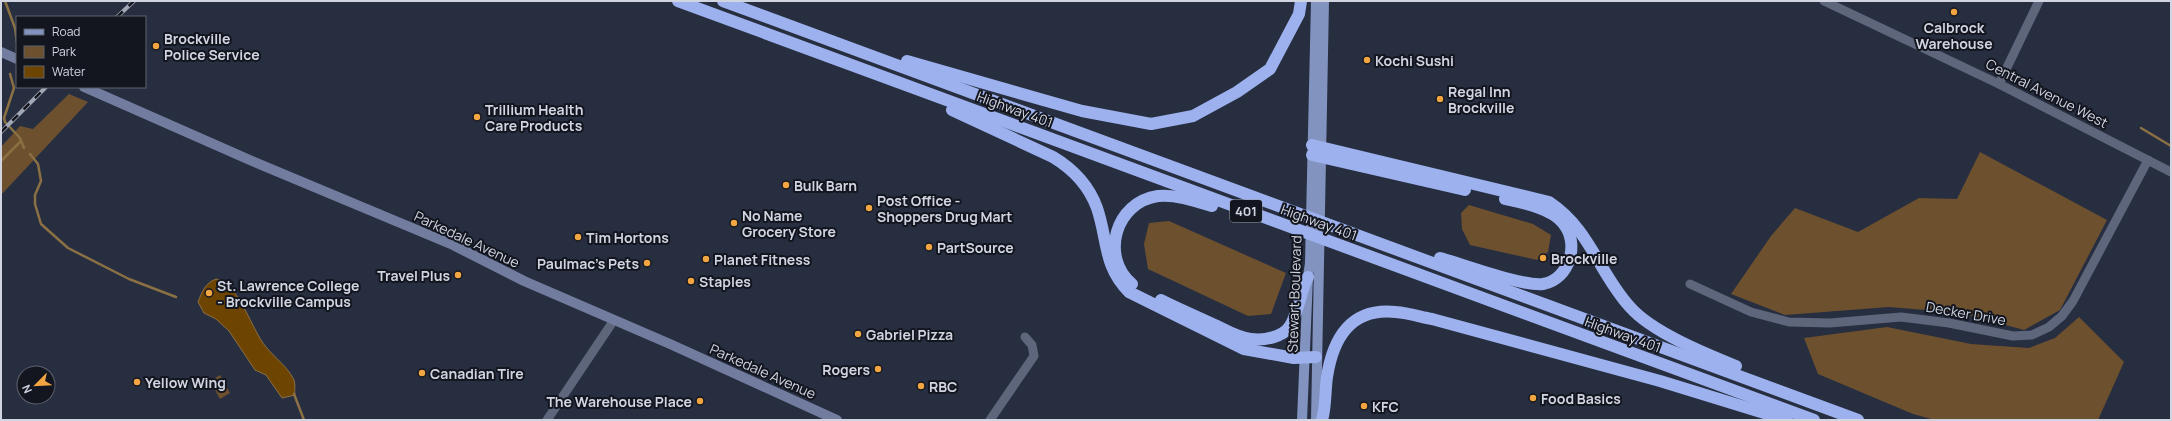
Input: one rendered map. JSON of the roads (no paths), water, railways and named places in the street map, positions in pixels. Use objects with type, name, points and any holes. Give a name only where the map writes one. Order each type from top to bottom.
[{"type":"highway","name":"Highway 401","points":[[678,1],[1814,420]]},
{"type":"highway","name":"Highway 401","points":[[724,1],[1858,420]]},
{"type":"highway","points":[[834,41],[851,41],[904,60],[1082,111],[1151,124],[1193,116],[1237,92],[1270,70],[1299,14],[1301,1]]},
{"type":"highway","points":[[892,80],[916,95],[1000,131],[1066,165],[1090,192],[1097,208],[1110,266],[1115,276],[1129,292],[1244,349],[1294,358],[1310,357]]},
{"type":"highway","points":[[1317,151],[1517,201],[1546,211],[1563,222],[1570,234],[1572,244],[1570,259],[1562,274],[1551,281],[1538,284],[1525,283],[1429,255],[1411,255]]},
{"type":"highway","points":[[1317,151],[1548,202],[1562,211],[1579,229],[1614,286],[1630,307],[1643,318],[1659,329],[1715,357],[1784,387],[1799,397]]},
{"type":"highway","points":[[1308,276],[1302,288],[1295,316],[1290,327],[1282,334],[1273,338],[1251,340],[1236,335],[1135,287],[1125,276],[1114,251],[1116,231],[1128,211],[1142,201],[1158,196],[1188,199],[1293,233],[1325,240]]},
{"type":"highway","points":[[1322,420],[1331,353],[1340,336],[1347,326],[1364,317],[1374,313],[1396,312],[1432,319],[1660,381],[1787,420]]},
{"type":"main road","name":"Stewart Boulevard","points":[[1316,1],[1317,151]]},
{"type":"main road","name":"Stewart Boulevard","points":[[1302,420],[1310,357],[1315,263],[1317,151],[1324,1]]},
{"type":"main road","points":[[1,52],[16,59]]},
{"type":"main road","name":"Parkedale Avenue","points":[[86,88],[252,161],[453,245],[524,281],[837,420]]},
{"type":"main road","name":"Stewart Boulevard","points":[[1315,263],[1308,276],[1310,357],[1316,420]]},
{"type":"street","name":"Central Avenue West","points":[[1824,1],[1999,84],[2171,172]]},
{"type":"street","points":[[1999,84],[2039,1]]},
{"type":"street","name":"Decker Drive","points":[[1690,284],[1751,312],[1789,322],[1830,323],[1901,317],[1949,323],[2013,336],[2032,335],[2049,327],[2062,316],[2073,301],[2148,160]]},
{"type":"street","points":[[547,420],[614,320]]},
{"type":"street","points":[[990,420],[1034,356],[1032,345],[1025,337]]},
{"type":"water","points":[[216,279],[224,282],[232,289],[261,340],[291,375],[295,382],[295,395],[282,398],[266,375],[255,370],[229,331],[216,319],[204,313],[198,302],[207,285]]},
{"type":"waterway","points":[[5,1],[15,28],[16,35]]},
{"type":"waterway","points":[[10,74],[14,88],[4,118],[5,122],[20,138],[24,148]]},
{"type":"waterway","points":[[2141,128],[2171,146]]},
{"type":"waterway","points":[[1,161],[20,142]]},
{"type":"waterway","points":[[30,154],[38,164],[41,181],[35,195],[35,204],[41,224],[68,248],[129,279],[176,297]]},
{"type":"waterway","points":[[294,394],[304,420]]},
{"type":"railway","points":[[118,16],[134,1]]},
{"type":"railway","points":[[1,132],[45,88]]},
{"type":"place","name":"Calbrock Warehouse","points":[[1954,12]]},
{"type":"place","name":"Brockville Police Service","points":[[156,46]]},
{"type":"place","name":"Kochi Sushi","points":[[1367,60]]},
{"type":"place","name":"Regal Inn Brockville","points":[[1440,99]]},
{"type":"place","name":"Trillium Health Care Products","points":[[477,117]]},
{"type":"place","name":"Bulk Barn","points":[[786,185]]},
{"type":"place","name":"Post Office - Shoppers Drug Mart","points":[[869,208]]},
{"type":"place","name":"No Name Grocery Store","points":[[734,223]]},
{"type":"place","name":"Tim Hortons","points":[[578,237]]},
{"type":"place","name":"PartSource","points":[[929,247]]},
{"type":"place","name":"Brockville","points":[[1543,258]]},
{"type":"place","name":"Planet Fitness","points":[[706,259]]},
{"type":"place","name":"Paulmac's Pets","points":[[647,263]]},
{"type":"place","name":"Travel Plus","points":[[458,275]]},
{"type":"place","name":"Staples","points":[[691,281]]},
{"type":"place","name":"St. Lawrence College - Brockville Campus","points":[[209,293]]},
{"type":"place","name":"Gabriel Pizza","points":[[858,334]]},
{"type":"place","name":"Rogers","points":[[878,369]]},
{"type":"place","name":"Canadian Tire","points":[[422,373]]},
{"type":"place","name":"Yellow Wing","points":[[137,382]]},
{"type":"place","name":"RBC","points":[[921,386]]},
{"type":"place","name":"Food Basics","points":[[1533,398]]},
{"type":"place","name":"The Warehouse Place","points":[[700,401]]},
{"type":"place","name":"KFC","points":[[1364,406]]}]
